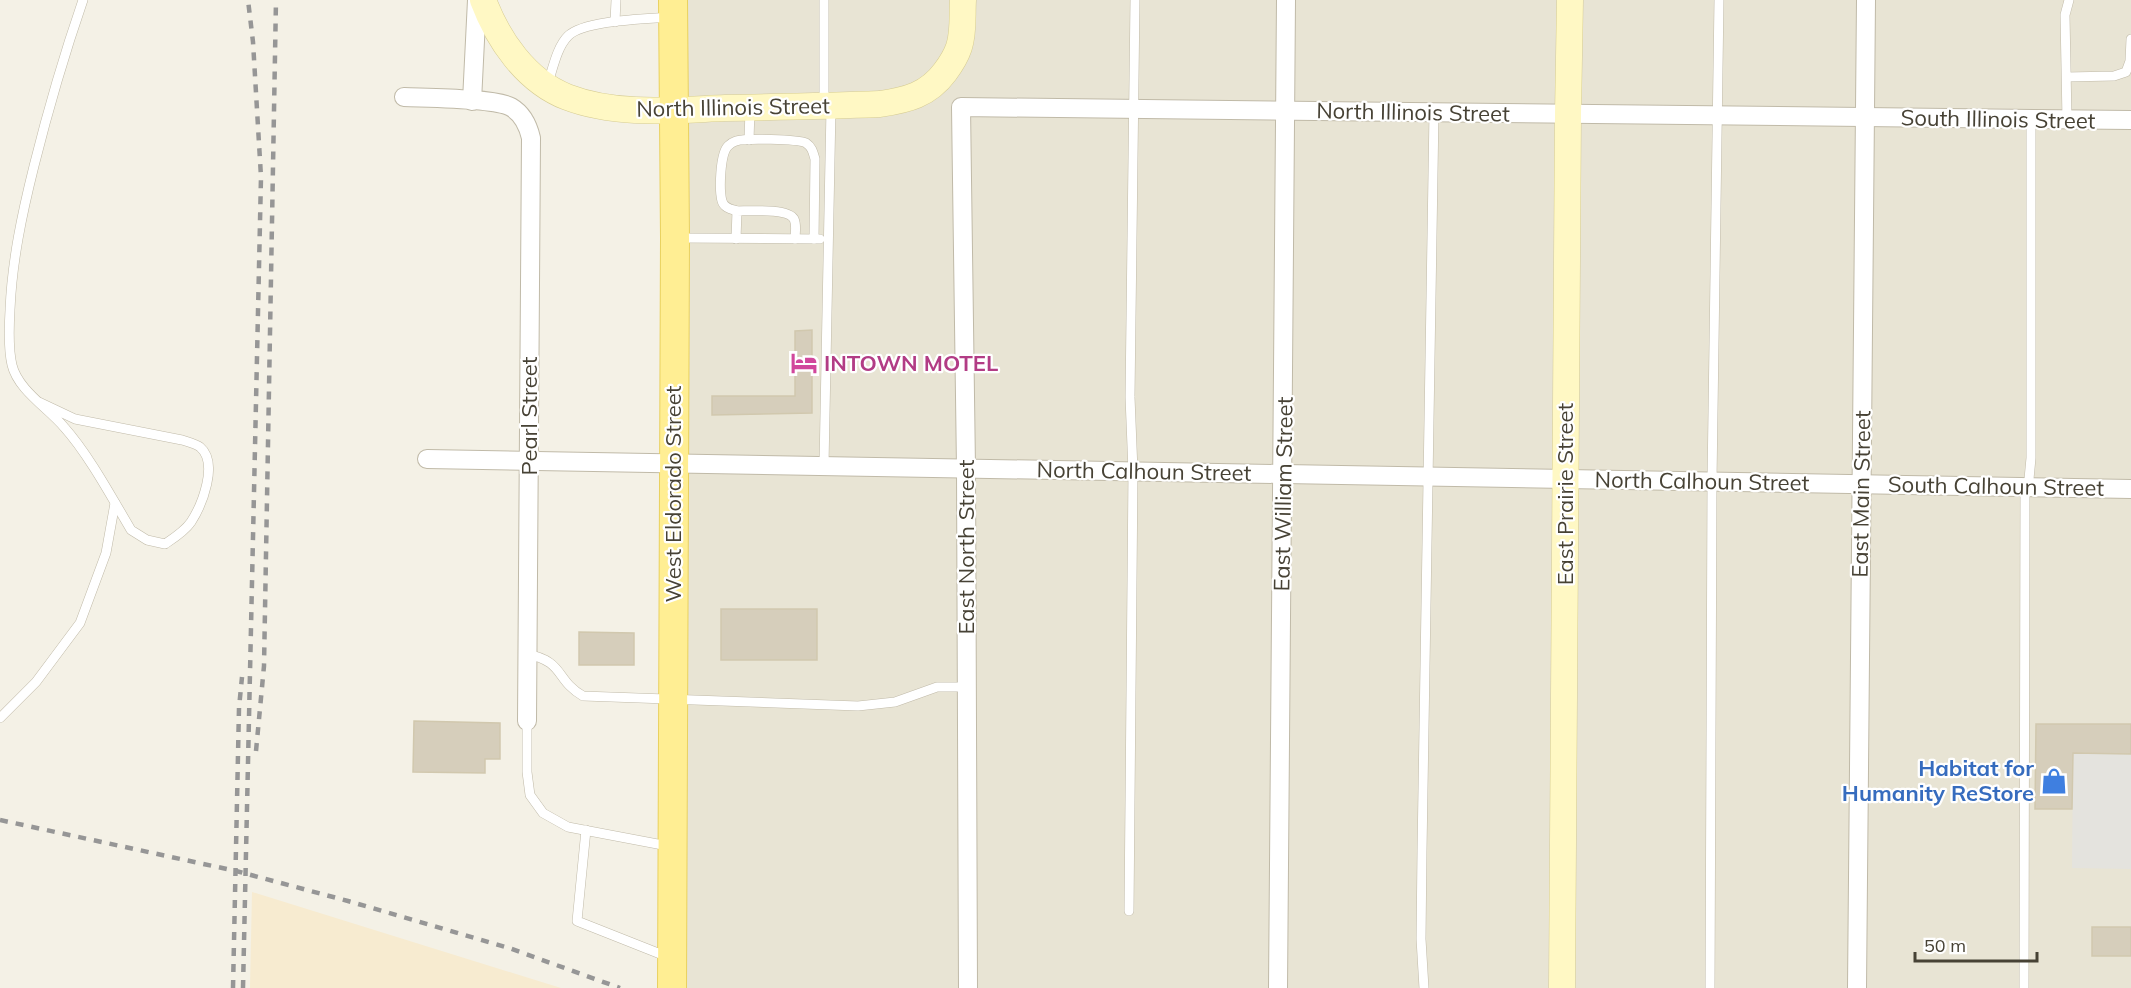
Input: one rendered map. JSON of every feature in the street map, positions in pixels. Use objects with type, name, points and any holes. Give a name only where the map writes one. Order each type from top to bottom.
[{"type":"main road","name":"West Eldorado Street","points":[[672,988],[675,238],[673,8]]},
{"type":"street","points":[[404,97],[472,101],[477,0]]},
{"type":"street","name":"North Illinois Street","points":[[483,0],[497,30],[514,57],[547,86],[566,97],[597,105],[628,109],[673,110],[827,106],[905,100],[930,88],[953,60],[959,47],[962,30],[963,0]]},
{"type":"street","name":"East William Street","points":[[1278,988],[1286,0]]},
{"type":"street","name":"East Prairie Street","points":[[1562,988],[1570,0]]},
{"type":"street","name":"East Main Street","points":[[1857,988],[1866,0]]},
{"type":"street","name":"Pearl Street","points":[[472,101],[497,102],[511,107],[520,113],[531,138],[527,721]]},
{"type":"street","name":"North Illinois Street","points":[[961,107],[1864,117]]},
{"type":"street","name":"East North Street","points":[[961,107],[966,468],[968,988]]},
{"type":"street","name":"South Illinois Street","points":[[1864,117],[2131,120]]},
{"type":"street","name":"North Calhoun Street","points":[[427,459],[1862,484]]},
{"type":"street","name":"South Calhoun Street","points":[[1862,484],[2131,489]]},
{"type":"lane","points":[[39,402],[75,419],[183,440],[199,446],[208,456],[210,474],[201,501],[190,523],[165,544],[147,540],[131,530],[65,428],[39,402],[24,386],[12,366],[9,327],[11,276],[21,218],[44,128],[83,0]]},
{"type":"lane","points":[[615,22],[616,0]]},
{"type":"lane","points":[[824,0],[828,239],[824,465]]},
{"type":"lane","points":[[1129,911],[1132,471],[1130,397],[1135,0]]},
{"type":"lane","points":[[1710,988],[1712,481],[1719,0]]},
{"type":"lane","points":[[2067,120],[2065,15],[2069,0]]},
{"type":"lane","points":[[547,86],[559,51],[567,36],[586,26],[615,22],[673,8]]},
{"type":"lane","points":[[2067,77],[2114,76],[2126,72],[2130,61],[2131,39]]},
{"type":"lane","points":[[749,140],[750,108]]},
{"type":"lane","points":[[1424,988],[1421,939],[1434,112]]},
{"type":"lane","points":[[2024,988],[2025,487],[2029,479],[2031,458],[2031,119]]},
{"type":"lane","points":[[795,239],[795,222],[792,216],[784,213],[737,211],[727,208],[722,202],[721,162],[723,152],[728,146],[736,141],[794,140],[804,142],[811,147],[814,159],[814,239]]},
{"type":"lane","points":[[736,239],[737,211]]},
{"type":"lane","points":[[675,238],[828,239]]},
{"type":"lane","points":[[0,718],[36,682],[80,623],[106,553],[115,503]]},
{"type":"lane","points":[[526,654],[542,657],[553,664],[571,689],[583,696],[858,706],[895,702],[937,687],[967,687]]},
{"type":"lane","points":[[527,721],[527,772],[530,795],[543,813],[568,827],[673,848]]},
{"type":"lane","points":[[586,830],[577,921],[672,958]]},
{"type":"shaded area","points":[[677,0],[2131,0],[2131,988],[678,988]]},
{"type":"shaded area","points":[[2073,753],[2131,754],[2131,869],[2072,868]]},
{"type":"shaded area","points":[[252,892],[561,988],[250,988]]},
{"type":"building","name":"INTOWN MOTEL","points":[[812,330],[812,413],[712,415],[712,396],[795,396],[795,331]]},
{"type":"building","points":[[721,609],[817,609],[817,660],[721,660]]},
{"type":"building","points":[[579,632],[634,633],[634,665],[579,665]]},
{"type":"building","points":[[414,721],[500,723],[500,759],[485,759],[485,773],[413,772]]},
{"type":"building","name":"Habitat for Humanity ReStore","points":[[2036,724],[2131,724],[2131,754],[2073,753],[2072,809],[2035,809]]},
{"type":"building","points":[[2092,927],[2131,927],[2131,956],[2092,956]]},
{"type":"railway","points":[[243,988],[261,177],[253,42],[248,0]]},
{"type":"railway","points":[[256,751],[264,666],[276,0]]},
{"type":"railway","points":[[233,988],[239,708],[242,677]]},
{"type":"railway","points":[[0,820],[236,871],[348,901],[509,948],[620,988]]},
{"type":"place","name":"INTOWN MOTEL","points":[[804,363]]},
{"type":"place","name":"Habitat for Humanity ReStore","points":[[2054,781]]}]
